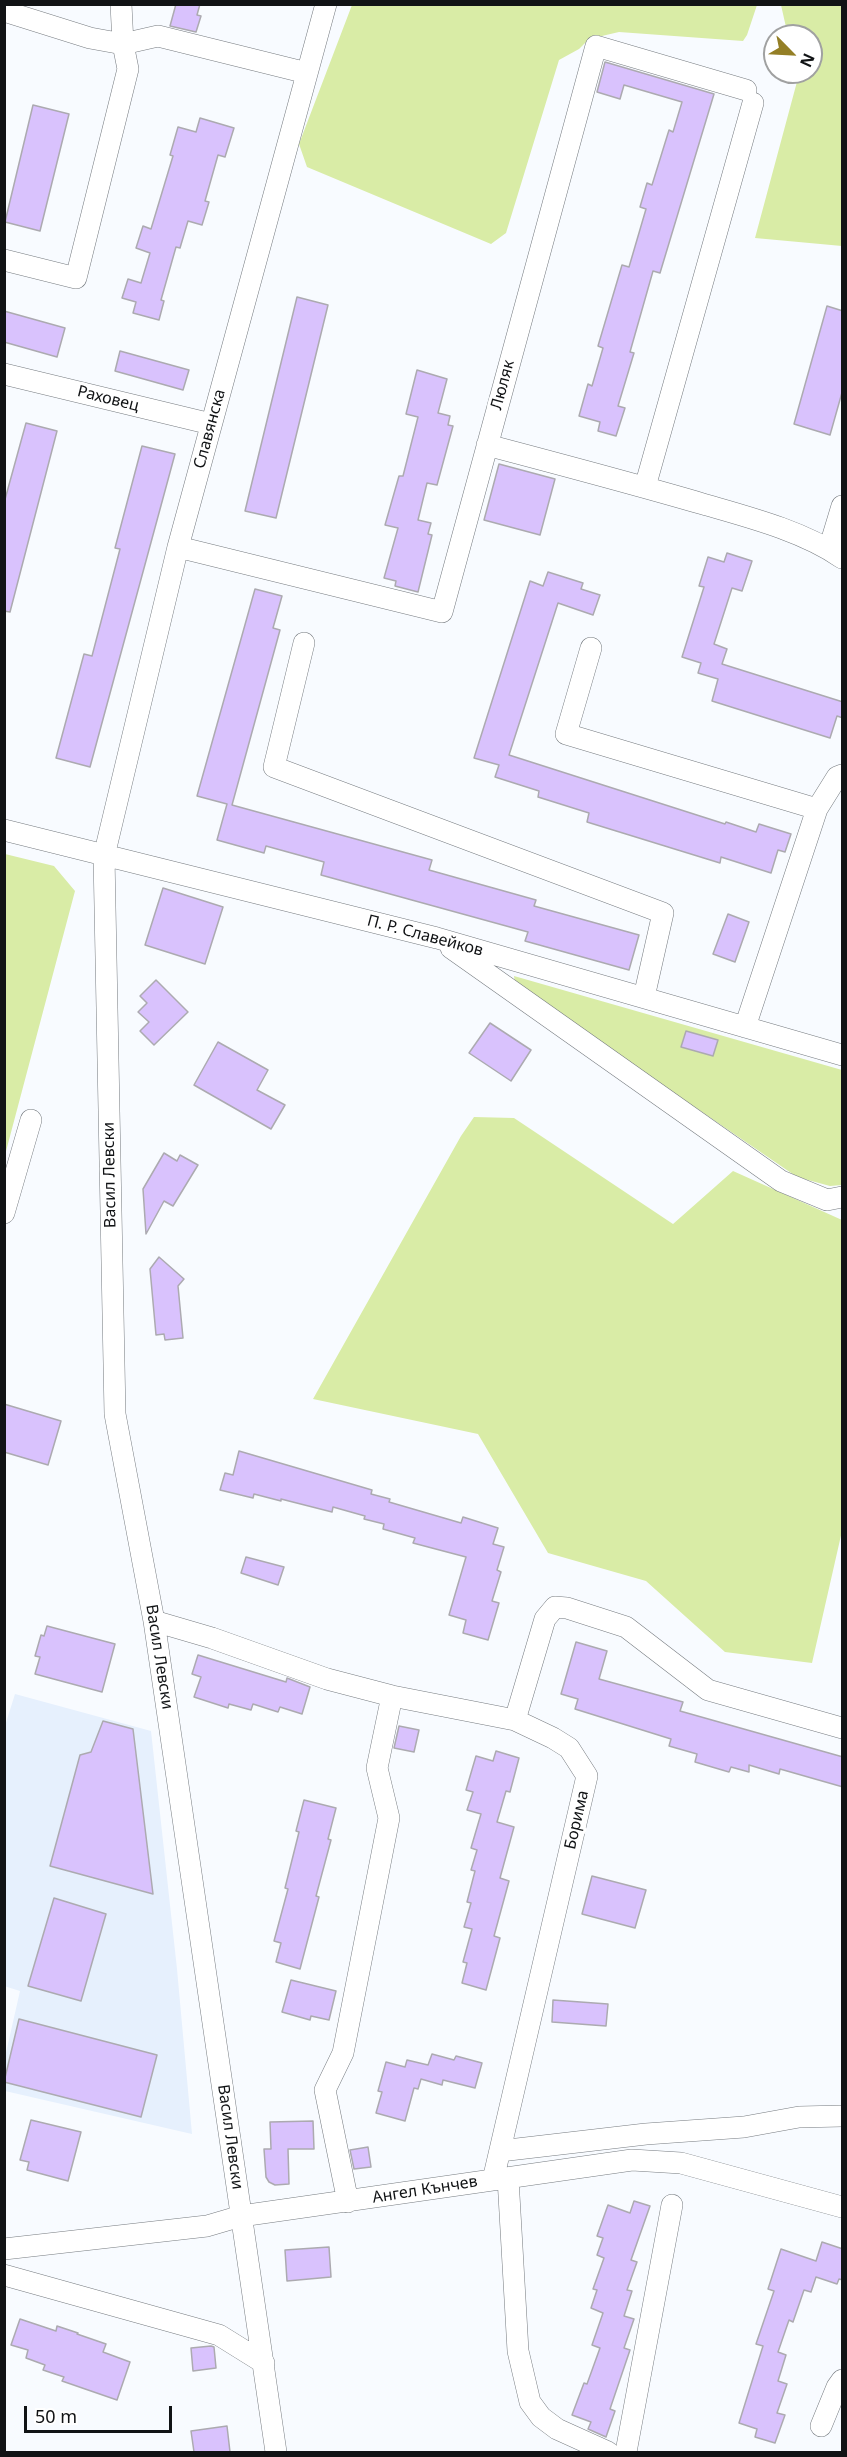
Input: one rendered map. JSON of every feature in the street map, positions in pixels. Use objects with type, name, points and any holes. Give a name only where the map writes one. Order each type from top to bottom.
[{"type":"street","points":[[4,260],[76,278],[128,69],[123,44],[121,4]]},
{"type":"street","name":"Славянска","points":[[104,856],[178,547],[326,4]]},
{"type":"street","points":[[4,11],[90,38],[123,44],[158,36],[308,73]]},
{"type":"street","name":"Люляк","points":[[178,547],[442,612],[596,46],[749,97],[645,487]]},
{"type":"street","name":"Раховец","points":[[4,374],[211,424]]},
{"type":"street","points":[[487,445],[645,487],[757,520],[836,554],[843,506]]},
{"type":"street","points":[[304,644],[274,767],[663,913],[644,997]]},
{"type":"street","points":[[591,648],[566,734],[817,809]]},
{"type":"street","points":[[745,1027],[817,809],[837,777],[843,775]]},
{"type":"street","name":"П. Р. Славейков","points":[[4,830],[437,938],[843,1055]]},
{"type":"street","name":"Васил Левски","points":[[104,856],[115,1414],[154,1621],[276,2452]]},
{"type":"street","points":[[437,938],[781,1181],[827,1200],[843,1197]]},
{"type":"street","points":[[4,1213],[31,1120]]},
{"type":"street","points":[[515,1720],[546,1619],[555,1607],[567,1608],[626,1627],[708,1690],[843,1728]]},
{"type":"street","name":"Борима","points":[[154,1621],[212,1638],[327,1678],[392,1696],[515,1720],[569,1748],[587,1776],[500,2151],[500,2179],[518,2351],[530,2402],[542,2417],[557,2429],[608,2452]]},
{"type":"street","points":[[348,2202],[325,2090],[343,2053],[389,1818],[377,1768],[392,1696]]},
{"type":"street","points":[[500,2151],[646,2134],[744,2127],[799,2117],[843,2116]]},
{"type":"street","name":"Ангел Кънчев","points":[[4,2249],[207,2226],[241,2216],[632,2160],[681,2163],[843,2207]]},
{"type":"street","points":[[626,2452],[672,2205]]},
{"type":"street","points":[[4,2275],[219,2336],[264,2362]]},
{"type":"street","points":[[821,2426],[837,2387],[843,2380]]},
{"type":"shaded area","points":[[15,1694],[151,1731],[192,2134],[5,2091],[5,2057],[20,1991],[4,1986],[4,1729]]},
{"type":"green space","points":[[352,5],[757,5],[743,41],[619,32],[589,39],[579,49],[559,60],[506,233],[491,244],[307,167],[299,144]]},
{"type":"green space","points":[[781,5],[842,5],[842,246],[755,238],[796,84],[823,84],[823,24],[785,24]]},
{"type":"green space","points":[[5,854],[54,866],[75,891],[5,1155]]},
{"type":"green space","points":[[514,976],[842,1070],[842,1185],[830,1186],[797,1177],[515,984]]},
{"type":"green space","points":[[474,1117],[514,1118],[673,1224],[733,1171],[842,1220],[842,1531],[812,1663],[725,1652],[646,1581],[548,1553],[478,1434],[313,1399],[461,1136]]},
{"type":"building","points":[[176,4],[200,4],[197,15],[201,16],[196,32],[170,26]]},
{"type":"building","points":[[605,62],[714,94],[660,273],[653,271],[630,352],[634,353],[618,406],[625,408],[616,436],[598,431],[600,422],[579,416],[588,384],[592,386],[603,348],[598,346],[622,265],[629,267],[646,209],[640,207],[647,183],[652,185],[669,130],[673,132],[682,102],[624,85],[620,99],[597,92]]},
{"type":"building","points":[[33,105],[69,114],[40,231],[5,222]]},
{"type":"building","points":[[200,118],[234,128],[225,157],[218,155],[205,201],[209,202],[202,225],[188,221],[180,248],[176,247],[161,300],[164,301],[159,320],[133,313],[136,302],[122,298],[128,279],[141,283],[150,253],[136,248],[143,226],[151,229],[173,156],[170,155],[178,127],[196,132]]},
{"type":"building","points":[[297,297],[328,305],[276,518],[245,511]]},
{"type":"building","points":[[827,306],[843,311],[843,389],[830,435],[794,424]]},
{"type":"building","points":[[4,311],[65,328],[57,357],[4,342]]},
{"type":"building","points":[[120,351],[189,370],[183,390],[115,371]]},
{"type":"building","points":[[417,370],[447,379],[438,413],[450,416],[448,425],[453,426],[437,485],[427,483],[418,520],[431,523],[428,534],[432,535],[418,592],[395,586],[396,581],[384,578],[398,528],[385,525],[399,476],[403,476],[418,417],[406,414]]},
{"type":"building","points":[[26,423],[57,431],[10,612],[4,611],[4,503]]},
{"type":"building","points":[[142,446],[175,454],[90,767],[56,758],[84,654],[92,656],[120,549],[115,548]]},
{"type":"building","points":[[499,464],[555,479],[540,535],[484,520]]},
{"type":"building","points":[[727,553],[752,561],[742,591],[732,588],[714,644],[727,649],[722,664],[843,702],[843,718],[837,716],[830,738],[712,701],[718,679],[698,673],[701,663],[682,657],[704,587],[699,586],[708,557],[724,562]]},
{"type":"building","points":[[548,572],[583,583],[581,589],[600,595],[593,615],[558,603],[509,755],[725,824],[726,822],[756,832],[759,824],[791,834],[785,852],[778,850],[771,873],[721,857],[720,863],[587,822],[589,813],[538,797],[539,791],[495,777],[499,765],[474,758],[530,581],[543,586]]},
{"type":"building","points":[[255,589],[282,596],[273,628],[280,630],[232,805],[432,860],[429,870],[536,900],[534,906],[639,935],[629,970],[525,941],[528,932],[321,875],[324,862],[266,846],[264,853],[217,840],[227,804],[197,796]]},
{"type":"building","points":[[163,888],[223,907],[205,964],[145,945]]},
{"type":"building","points":[[728,914],[749,922],[735,962],[713,954]]},
{"type":"building","points":[[156,980],[188,1012],[154,1045],[140,1031],[149,1022],[138,1012],[147,1003],[140,996]]},
{"type":"building","points":[[490,1023],[531,1050],[511,1081],[469,1053]]},
{"type":"building","points":[[686,1031],[718,1040],[713,1056],[681,1047]]},
{"type":"building","points":[[218,1042],[268,1070],[257,1090],[285,1105],[271,1129],[194,1085]]},
{"type":"building","points":[[164,1153],[177,1161],[180,1155],[198,1165],[173,1206],[164,1201],[146,1234],[143,1189]]},
{"type":"building","points":[[159,1257],[184,1279],[178,1286],[183,1338],[165,1340],[164,1334],[156,1335],[150,1269]]},
{"type":"building","points":[[4,1404],[61,1421],[48,1465],[4,1452]]},
{"type":"building","points":[[239,1451],[372,1490],[371,1494],[390,1499],[389,1502],[461,1523],[463,1517],[498,1528],[493,1544],[504,1547],[497,1570],[501,1572],[492,1601],[499,1603],[488,1640],[463,1633],[466,1620],[449,1615],[466,1557],[413,1543],[415,1538],[383,1529],[384,1524],[333,1507],[332,1512],[281,1499],[281,1501],[254,1494],[253,1498],[220,1490],[225,1473],[233,1475]]},
{"type":"building","points":[[246,1557],[284,1567],[278,1585],[241,1573]]},
{"type":"building","points":[[47,1626],[115,1644],[102,1692],[35,1674],[40,1657],[35,1656],[41,1635],[44,1636]]},
{"type":"building","points":[[576,1642],[607,1651],[599,1679],[683,1702],[680,1711],[843,1757],[843,1787],[780,1769],[779,1774],[749,1765],[749,1772],[731,1767],[729,1772],[695,1762],[697,1754],[669,1746],[671,1739],[575,1709],[578,1699],[561,1694]]},
{"type":"building","points":[[198,1655],[286,1682],[287,1678],[310,1687],[302,1714],[280,1707],[278,1712],[253,1704],[251,1710],[229,1704],[228,1708],[194,1697],[201,1677],[192,1674]]},
{"type":"building","points":[[103,1721],[133,1729],[153,1894],[50,1866],[80,1755],[91,1752]]},
{"type":"building","points":[[399,1726],[419,1730],[414,1752],[394,1748]]},
{"type":"building","points":[[496,1751],[519,1758],[510,1792],[506,1791],[497,1822],[514,1827],[500,1878],[509,1881],[494,1936],[500,1938],[486,1990],[462,1983],[467,1963],[463,1962],[472,1929],[464,1927],[471,1903],[467,1902],[475,1871],[471,1870],[477,1850],[471,1848],[481,1814],[467,1810],[473,1792],[466,1790],[476,1756],[493,1761]]},
{"type":"building","points":[[304,1800],[336,1808],[328,1839],[331,1840],[316,1896],[319,1897],[300,1969],[276,1962],[281,1943],[274,1941],[288,1889],[285,1888],[299,1832],[296,1831]]},
{"type":"building","points":[[592,1876],[646,1890],[635,1928],[582,1914]]},
{"type":"building","points":[[54,1898],[106,1914],[81,2001],[28,1986]]},
{"type":"building","points":[[291,1980],[336,1991],[329,2020],[311,2016],[310,2020],[282,2012]]},
{"type":"building","points":[[553,2000],[608,2004],[606,2026],[552,2022]]},
{"type":"building","points":[[19,2019],[157,2055],[141,2117],[4,2082]]},
{"type":"building","points":[[432,2054],[454,2060],[456,2056],[482,2063],[475,2088],[443,2080],[442,2085],[421,2079],[418,2089],[414,2088],[405,2121],[376,2113],[382,2092],[378,2091],[386,2062],[405,2067],[407,2060],[428,2065]]},
{"type":"building","points":[[31,2120],[81,2132],[68,2181],[27,2170],[29,2162],[20,2160]]},
{"type":"building","points":[[313,2121],[314,2149],[288,2149],[289,2184],[275,2185],[269,2182],[266,2177],[264,2149],[271,2149],[270,2122]]},
{"type":"building","points":[[368,2147],[371,2167],[354,2169],[350,2150]]},
{"type":"building","points":[[634,2201],[650,2206],[631,2260],[637,2262],[627,2290],[632,2291],[624,2316],[634,2319],[624,2348],[630,2350],[610,2409],[615,2411],[606,2437],[588,2429],[591,2422],[572,2415],[584,2383],[587,2384],[600,2348],[592,2345],[603,2313],[591,2308],[597,2290],[593,2289],[604,2258],[597,2255],[603,2238],[597,2236],[608,2205],[630,2213]]},
{"type":"building","points":[[822,2242],[843,2249],[843,2280],[839,2279],[837,2284],[816,2277],[811,2292],[804,2290],[793,2322],[789,2320],[778,2352],[786,2355],[778,2381],[787,2384],[777,2413],[785,2415],[775,2443],[755,2437],[757,2429],[739,2423],[763,2346],[756,2344],[774,2291],[768,2289],[781,2249],[816,2261]]},
{"type":"building","points":[[329,2247],[331,2277],[287,2281],[285,2250]]},
{"type":"building","points":[[20,2319],[56,2331],[57,2326],[78,2333],[106,2344],[103,2352],[130,2362],[117,2400],[62,2381],[64,2377],[43,2370],[45,2365],[26,2358],[28,2350],[11,2345]]},
{"type":"building","points":[[214,2347],[216,2368],[193,2371],[191,2348]]},
{"type":"building","points":[[227,2426],[230,2452],[194,2452],[191,2431]]}]
